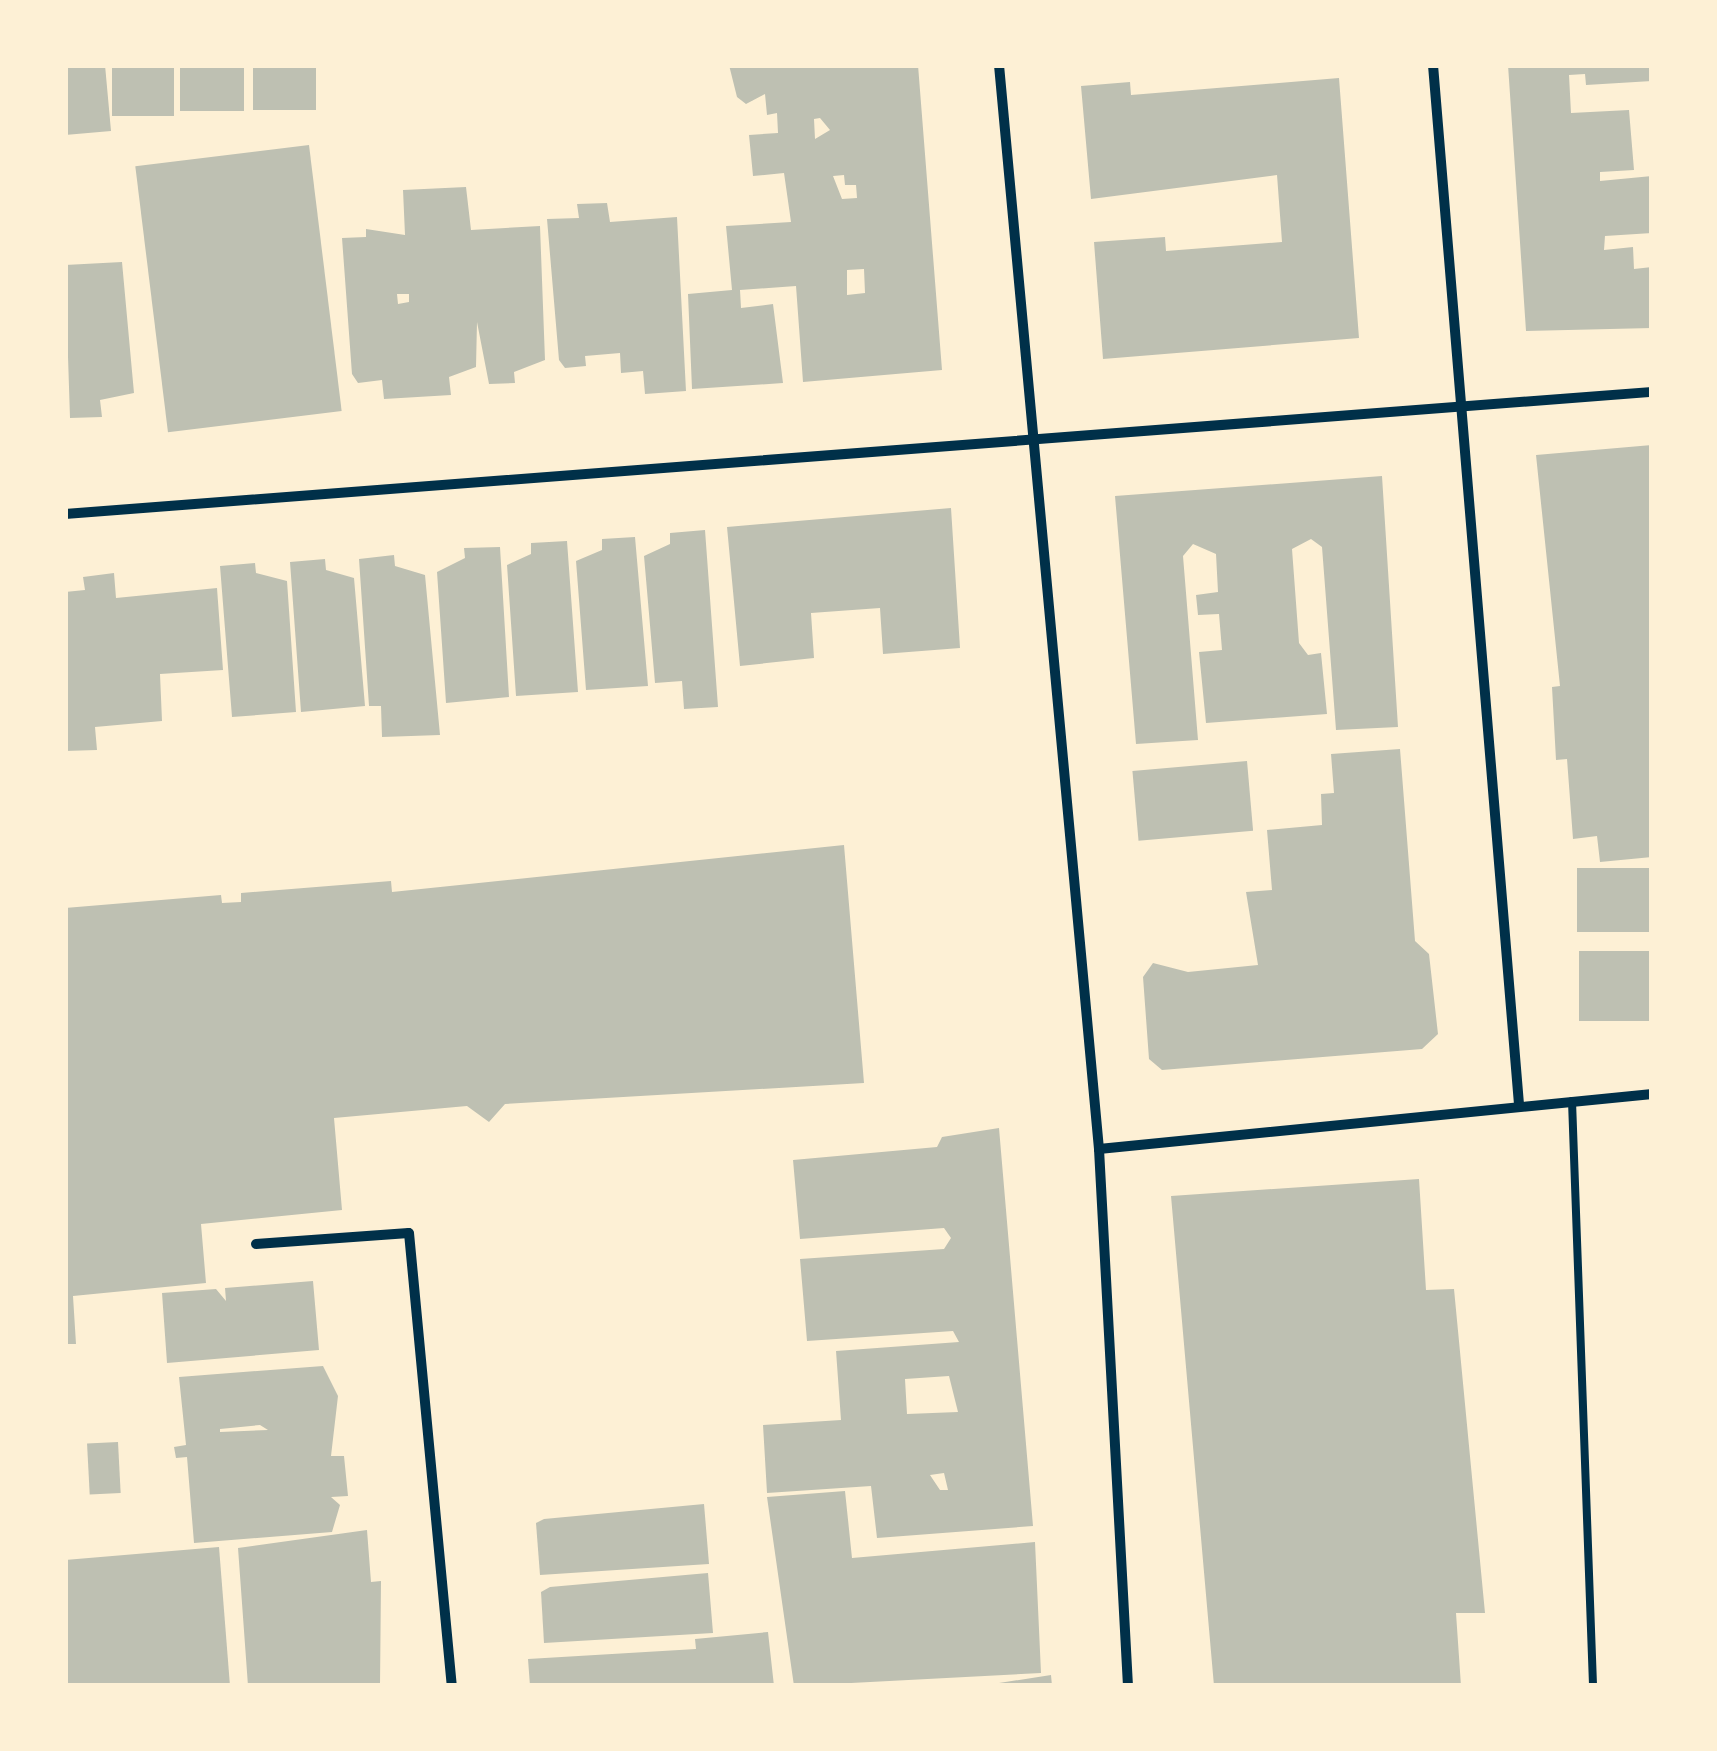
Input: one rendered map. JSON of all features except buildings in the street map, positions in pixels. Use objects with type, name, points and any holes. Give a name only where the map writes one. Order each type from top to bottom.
[{"type":"street","points":[[999,65],[1099,1149],[1128,1686]]},
{"type":"street","points":[[1433,65],[1464,405],[1518,1104]]},
{"type":"street","points":[[65,514],[1652,392]]},
{"type":"street","points":[[1099,1149],[1518,1104],[1652,1094]]},
{"type":"street","points":[[256,1244],[410,1233],[452,1686]]},
{"type":"lane","points":[[1572,1100],[1593,1686]]}]
